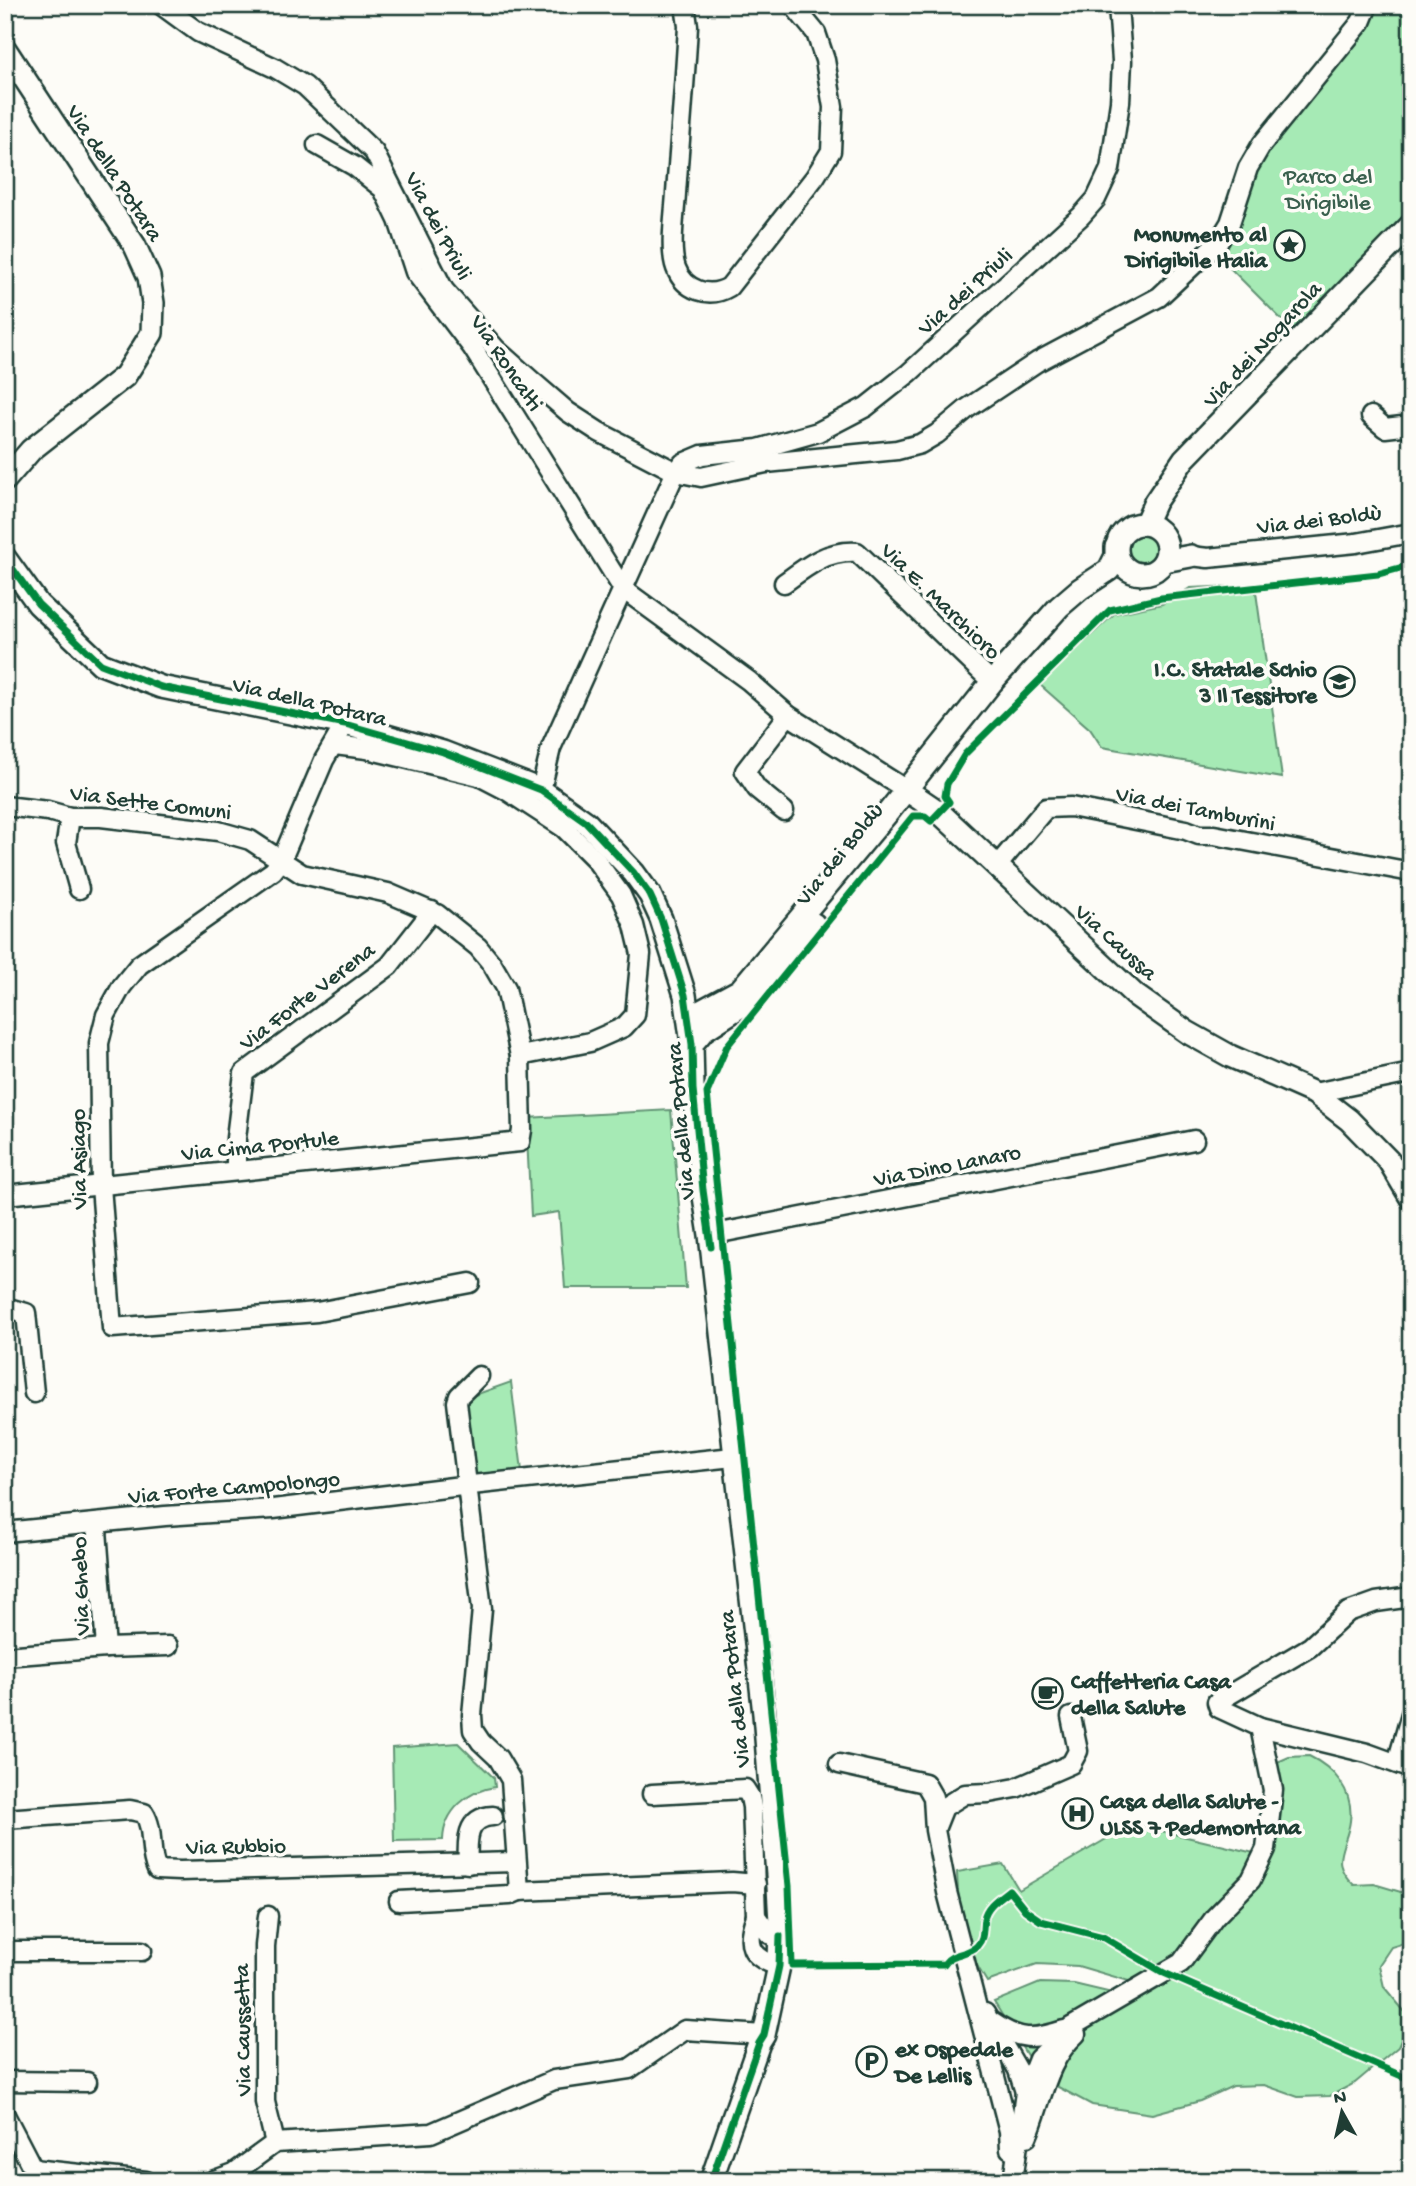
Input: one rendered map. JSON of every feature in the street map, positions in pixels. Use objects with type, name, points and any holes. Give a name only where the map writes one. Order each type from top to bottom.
[{"type":"street","name":"Via dei Priuli","points":[[161,5],[198,32],[275,68],[305,86],[374,152],[444,290],[496,349],[568,412],[599,432],[676,472],[683,463],[702,455],[758,449],[818,432],[866,407],[909,373],[1081,216],[1096,199],[1110,169],[1122,61],[1118,5]]},
{"type":"street","points":[[685,5],[688,26],[674,256],[681,278],[705,294],[720,292],[729,287],[815,177],[831,151],[833,107],[825,60],[816,33],[793,5]]},
{"type":"street","points":[[541,790],[551,748],[676,472],[701,477],[766,463],[897,450],[920,444],[1037,362],[1159,297],[1219,240],[1230,223],[1248,168],[1262,144],[1361,22],[1368,5]]},
{"type":"street","name":"Via della Potara","points":[[5,50],[135,246],[149,277],[153,303],[152,333],[125,376],[32,450],[5,480]]},
{"type":"street","name":"Via Roncalti","points":[[317,145],[354,166],[383,189],[398,220],[415,272],[472,346],[623,589]]},
{"type":"street","name":"Via dei Nogarola","points":[[1158,540],[1155,502],[1184,459],[1411,225]]},
{"type":"street","points":[[1371,416],[1385,428],[1411,425]]},
{"type":"street","name":"Via dei Boldù","points":[[692,1044],[704,1030],[700,1017],[740,990],[890,810],[911,792],[986,690],[1059,607],[1109,570],[1123,532],[1137,524],[1158,540],[1191,556],[1208,558],[1356,543],[1411,533]]},
{"type":"street","name":"Via dei Boldù","points":[[1080,589],[1156,570],[1158,540]]},
{"type":"street","points":[[1116,547],[1117,555],[1125,568],[1138,574],[1146,574]]},
{"type":"street","name":"Via E. Marchioro","points":[[784,583],[813,561],[841,551],[857,552],[986,690]]},
{"type":"street","name":"Via della Potara","points":[[5,558],[38,604],[101,664],[161,687],[345,724],[443,752],[541,790],[586,822],[634,873],[650,895],[661,919],[685,995],[700,1017]]},
{"type":"street","name":"Via Caussa","points":[[623,589],[749,681],[788,715],[933,807],[1135,995],[1187,1032],[1230,1056],[1314,1093],[1349,1120],[1389,1161],[1411,1198]]},
{"type":"street","points":[[784,811],[757,789],[745,771],[788,715]]},
{"type":"street","name":"Via Asiago","points":[[345,724],[324,760],[281,860],[273,872],[139,965],[122,986],[106,1015],[99,1043],[101,1186],[112,1328],[317,1312],[470,1283]]},
{"type":"street","points":[[334,745],[479,776],[506,789],[564,828],[595,859],[621,895],[634,925],[641,954],[635,1014],[624,1027],[590,1042],[520,1055]]},
{"type":"street","name":"Via Sette Comuni","points":[[5,806],[48,811],[70,817],[101,817],[218,831],[250,841],[302,874],[388,893],[432,911],[478,947],[506,988],[520,1055],[520,1142]]},
{"type":"street","name":"Via dei Tamburini","points":[[997,866],[1046,808],[1071,807],[1186,830],[1199,835],[1214,835],[1411,872]]},
{"type":"street","points":[[70,817],[66,843],[79,889]]},
{"type":"street","name":"Via Forte Verena","points":[[236,1170],[236,1138],[244,1073],[389,966],[432,911]]},
{"type":"street","name":"Via della Potara","points":[[692,1044],[693,1089],[703,1190],[764,1714],[780,1937],[779,1966],[764,2035],[712,2180]]},
{"type":"street","points":[[1314,1093],[1411,1073]]},
{"type":"street","name":"Via Dino Lanaro","points":[[710,1235],[1194,1140]]},
{"type":"street","name":"Via Cima Portule","points":[[5,1195],[520,1142]]},
{"type":"street","points":[[5,1307],[26,1313],[34,1393]]},
{"type":"street","points":[[479,1376],[457,1402],[482,1609],[472,1715],[473,1730],[498,1758],[511,1780],[519,1891]]},
{"type":"street","name":"Via Forte Campolongo","points":[[5,1532],[165,1516],[273,1509],[733,1457]]},
{"type":"street","name":"Via Ghebo","points":[[103,1523],[97,1530],[106,1648]]},
{"type":"street","points":[[1411,1597],[1376,1602],[1349,1612],[1310,1647],[1217,1702],[1219,1708],[1260,1727],[1367,1753],[1404,1766],[1411,1714]]},
{"type":"street","name":"Via Ghebo","points":[[5,1656],[168,1646]]},
{"type":"street","points":[[935,1830],[944,1807],[965,1794],[1016,1788],[1072,1764],[1078,1751],[1071,1717]]},
{"type":"street","points":[[989,2020],[1007,2032],[1029,2038],[1044,2036],[1071,2027],[1102,2011],[1181,1963],[1215,1917],[1251,1880],[1266,1849],[1273,1790],[1260,1727]]},
{"type":"street","points":[[839,1764],[925,1783],[933,1797],[935,1830],[947,1892],[1009,2131],[1012,2181]]},
{"type":"street","points":[[652,1794],[745,1789],[752,1807],[756,1884],[757,1916],[751,1929],[750,1944],[753,1952],[765,1962],[779,1966]]},
{"type":"street","name":"Via Rubbio","points":[[5,1819],[130,1810],[144,1813],[149,1822],[153,1862],[157,1870],[515,1862]]},
{"type":"street","points":[[468,1864],[467,1838],[470,1828],[477,1820],[493,1816]]},
{"type":"street","points":[[399,1901],[510,1895],[519,1891],[732,1882],[756,1884]]},
{"type":"street","name":"Via Caussetta","points":[[268,1916],[265,1946],[265,2102],[275,2143]]},
{"type":"street","points":[[757,1916],[769,1934],[780,1937]]},
{"type":"street","points":[[5,1951],[142,1951]]},
{"type":"street","points":[[975,1995],[1018,2070],[1025,2092]]},
{"type":"street","points":[[1017,2161],[1049,2072],[1066,2043],[1102,2011]]},
{"type":"street","points":[[1012,2181],[1025,2092],[1038,2059],[1071,2027]]},
{"type":"street","points":[[212,2181],[234,2173],[275,2143],[431,2133],[554,2080],[629,2069],[685,2030],[764,2035]]},
{"type":"street","points":[[5,2081],[87,2082]]},
{"type":"street","points":[[5,2115],[33,2175],[146,2181]]},
{"type":"green space","name":"Parco del Dirigibile","points":[[1370,5],[1395,5],[1411,22],[1411,212],[1294,332],[1213,251],[1251,169]]},
{"type":"green space","points":[[1142,534],[1152,538],[1156,548],[1152,558],[1142,562],[1132,558],[1128,548],[1132,538]]},
{"type":"green space","points":[[1255,585],[1282,778],[1102,747],[1090,729],[1039,684],[1114,614],[1162,604],[1190,588]]},
{"type":"green space","points":[[671,1110],[686,1288],[565,1288],[559,1212],[531,1216],[526,1118]]},
{"type":"green space","points":[[511,1382],[523,1479],[468,1477],[458,1401]]},
{"type":"green space","points":[[458,1743],[494,1778],[495,1787],[475,1793],[459,1804],[448,1820],[443,1840],[394,1841],[392,1748]]},
{"type":"green space","points":[[1309,1756],[1334,1774],[1349,1800],[1350,1821],[1340,1861],[1346,1876],[1354,1885],[1374,1884],[1411,1895],[1411,1941],[1391,1947],[1379,1965],[1384,1987],[1405,2012],[1406,2029],[1398,2047],[1355,2083],[1330,2096],[1298,2097],[1264,2085],[1233,2086],[1200,2101],[1152,2114],[1092,2105],[1041,2078],[994,2002],[1040,1983],[1074,1984],[1133,1998],[1187,1965],[1254,1884],[1273,1764],[1289,1757]]},
{"type":"green space","points":[[1132,1824],[1254,1853],[1250,1872],[1207,1931],[1161,1966],[1132,1982],[1078,1966],[1037,1964],[987,1982],[966,1942],[957,1872],[1003,1864],[1019,1890]]},
{"type":"cycle path","points":[[5,558],[38,604],[101,664],[161,687],[345,724],[443,752],[541,790],[586,822],[634,873],[650,895],[661,919],[685,995],[692,1044],[693,1089],[703,1190],[711,1247]]},
{"type":"cycle path","points":[[1411,565],[1378,574],[1161,598],[1110,610],[965,754],[947,784],[945,796],[949,802],[931,821],[925,816],[913,816],[727,1046],[707,1093],[789,1886],[792,1965],[944,1964],[951,1957],[969,1951],[980,1943],[987,1910],[1009,1890],[1025,1910],[1041,1921],[1103,1937],[1164,1973],[1411,2080]]},
{"type":"cycle path","points":[[711,2181],[764,2035],[779,1966],[780,1936]]},
{"type":"place","name":"Monumento al Dirigibile Italia","points":[[1290,246]]},
{"type":"place","name":"I.C. Statale Schio 3 Il Tessitore","points":[[1340,681]]},
{"type":"place","name":"Caffetteria Casa della Salute","points":[[1048,1693]]},
{"type":"place","name":"Casa della Salute - ULSS 7 Pedemontana","points":[[1077,1813]]},
{"type":"place","name":"ex Ospedale De Lellis","points":[[872,2061]]}]
